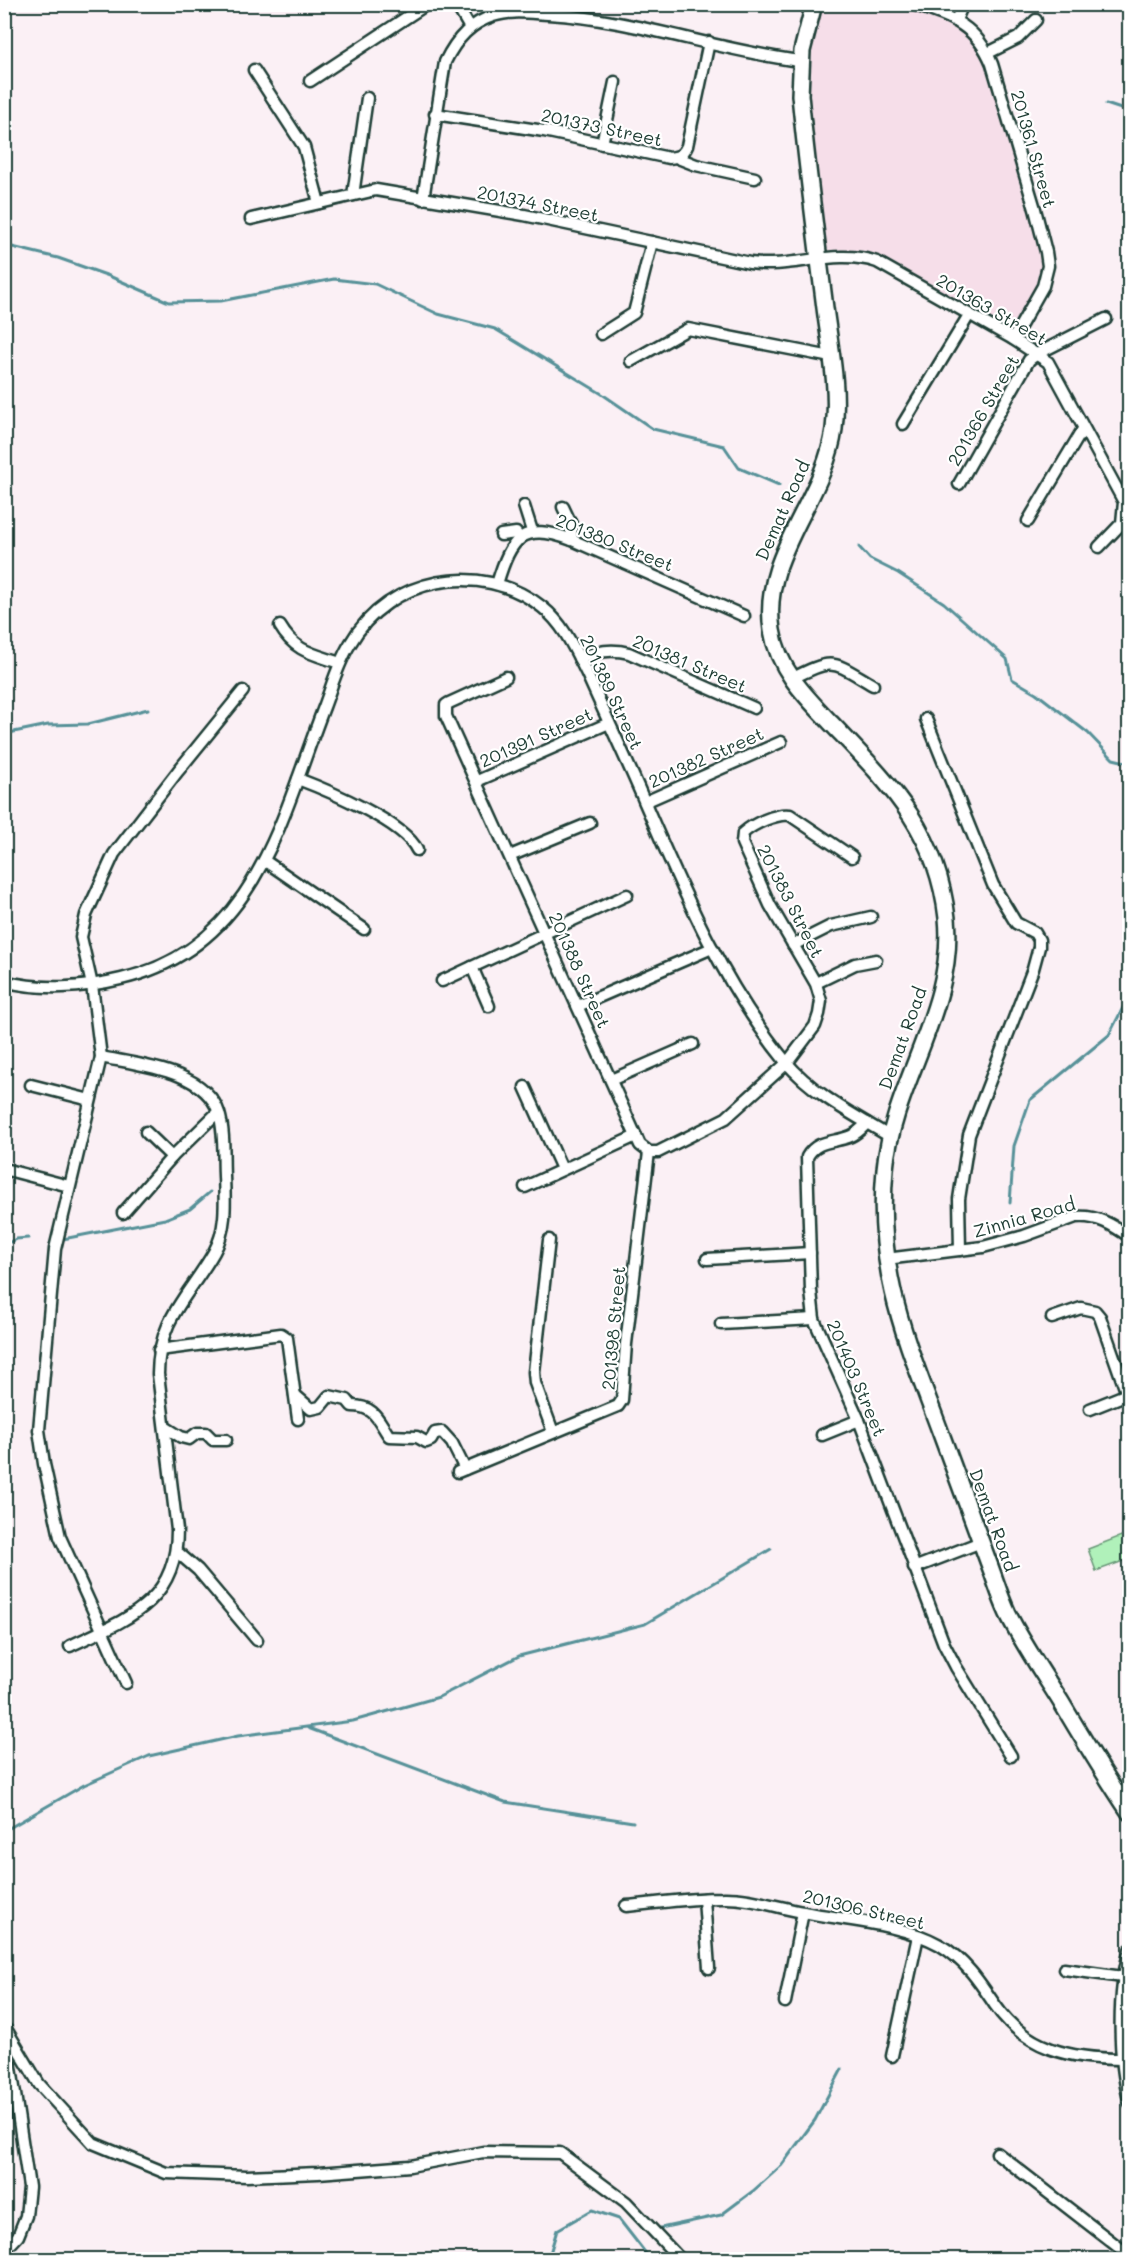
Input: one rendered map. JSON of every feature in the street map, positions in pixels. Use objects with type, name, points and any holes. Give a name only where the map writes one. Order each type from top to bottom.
[{"type":"street","points":[[310,81],[427,4]]},
{"type":"street","points":[[456,4],[470,28]]},
{"type":"street","name":"Demat Road","points":[[814,4],[803,42],[800,95],[835,409],[833,433],[819,478],[781,556],[771,595],[770,614],[774,642],[791,679],[883,778],[905,805],[934,860],[942,891],[948,949],[940,998],[889,1136],[882,1203],[888,1276],[903,1333],[1006,1611],[1130,1813]]},
{"type":"street","name":"201361 Street","points":[[912,4],[956,20],[974,33],[988,53],[1035,209],[1048,266],[1043,286],[1013,339]]},
{"type":"street","points":[[956,20],[963,4]]},
{"type":"street","points":[[423,199],[445,62],[455,43],[470,28],[492,16],[510,12],[602,20],[801,61]]},
{"type":"street","points":[[988,53],[1018,39],[1036,20]]},
{"type":"street","name":"201373 Street","points":[[435,114],[544,130],[669,158],[678,158],[687,146],[709,42]]},
{"type":"street","points":[[254,70],[304,147],[319,203]]},
{"type":"street","points":[[602,144],[615,82]]},
{"type":"street","points":[[353,195],[367,99]]},
{"type":"street","points":[[678,158],[696,165],[755,178]]},
{"type":"street","name":"201374 Street","points":[[251,219],[376,190],[512,213],[759,264],[788,263],[819,258]]},
{"type":"street","points":[[601,334],[631,317],[636,309],[652,242]]},
{"type":"street","name":"201363 Street","points":[[819,258],[858,256],[877,262],[1013,339],[1048,362],[1124,502],[1126,527],[1099,547]]},
{"type":"street","points":[[903,424],[969,315]]},
{"type":"street","points":[[1037,354],[1106,319]]},
{"type":"street","points":[[631,361],[688,329],[831,357]]},
{"type":"street","name":"201366 Street","points":[[959,484],[1029,360],[1037,354]]},
{"type":"street","points":[[1028,521],[1083,429]]},
{"type":"street","points":[[524,506],[532,531]]},
{"type":"street","points":[[563,507],[571,524],[573,540]]},
{"type":"street","name":"201380 Street","points":[[497,584],[503,564],[511,549],[520,539],[532,531],[554,533],[744,616]]},
{"type":"street","points":[[501,535],[516,533],[520,539]]},
{"type":"street","name":"201389 Street","points":[[4,981],[16,984],[66,987],[92,985],[137,976],[160,966],[196,945],[230,915],[244,897],[265,861],[298,779],[340,663],[360,627],[386,603],[418,587],[457,579],[497,584],[517,591],[543,608],[565,632],[712,948],[762,1029],[787,1063],[833,1102],[889,1136]]},
{"type":"street","points":[[280,626],[289,640],[299,649],[340,663]]},
{"type":"street","name":"201381 Street","points":[[579,658],[602,650],[629,653],[754,708]]},
{"type":"street","points":[[791,679],[818,666],[831,664],[840,666],[873,686]]},
{"type":"street","name":"201388 Street","points":[[506,677],[446,705],[446,716],[636,1136],[640,1144],[649,1152]]},
{"type":"street","points":[[126,1683],[60,1537],[39,1430],[55,1250],[101,1057],[92,985],[81,937],[86,915],[110,861],[178,771],[243,691]]},
{"type":"street","points":[[926,719],[993,885],[1016,923],[1035,933],[1039,940],[1033,969],[969,1135],[959,1199],[960,1250]]},
{"type":"street","name":"201391 Street","points":[[477,782],[609,723]]},
{"type":"street","name":"201382 Street","points":[[645,802],[781,742]]},
{"type":"street","points":[[298,779],[347,798],[410,837],[417,850]]},
{"type":"street","name":"201383 Street","points":[[787,1063],[815,1026],[821,1001],[816,983],[770,905],[742,843],[743,833],[775,816],[790,815],[852,857]]},
{"type":"street","points":[[510,856],[590,823]]},
{"type":"street","points":[[265,861],[364,930]]},
{"type":"street","points":[[442,981],[627,895]]},
{"type":"street","points":[[793,945],[831,926],[871,916]]},
{"type":"street","points":[[578,1006],[712,948]]},
{"type":"street","points":[[816,983],[855,964],[876,960]]},
{"type":"street","points":[[472,967],[489,1006]]},
{"type":"street","points":[[611,1080],[693,1044]]},
{"type":"street","points":[[70,1646],[140,1609],[153,1598],[168,1579],[176,1551],[177,1530],[158,1374],[159,1350],[167,1324],[215,1251],[221,1236],[225,1207],[222,1128],[218,1112],[207,1093],[189,1080],[101,1057]]},
{"type":"street","points":[[649,1152],[658,1152],[726,1118],[787,1063]]},
{"type":"street","points":[[30,1085],[90,1100]]},
{"type":"street","points":[[525,1087],[562,1169]]},
{"type":"street","points":[[123,1213],[172,1157],[218,1112]]},
{"type":"street","name":"201403 Street","points":[[867,1123],[849,1137],[832,1140],[815,1147],[807,1157],[811,1303],[814,1319],[859,1420],[944,1644],[970,1691],[1011,1756]]},
{"type":"street","points":[[146,1132],[172,1157]]},
{"type":"street","points":[[525,1187],[636,1136]]},
{"type":"street","name":"201398 Street","points":[[295,1395],[311,1409],[320,1407],[329,1396],[346,1400],[352,1406],[362,1406],[381,1420],[389,1436],[417,1437],[426,1442],[431,1440],[435,1433],[442,1432],[452,1443],[462,1471],[618,1406],[622,1400],[626,1344],[649,1152]]},
{"type":"street","points":[[4,1169],[69,1186]]},
{"type":"street","name":"Zinnia Road","points":[[886,1259],[983,1247],[1085,1216],[1101,1220],[1130,1237]]},
{"type":"street","points":[[549,1240],[534,1372],[535,1383],[553,1432]]},
{"type":"street","points":[[707,1259],[810,1253]]},
{"type":"street","points":[[1052,1318],[1081,1308],[1095,1311],[1100,1317],[1128,1393],[1090,1408]]},
{"type":"street","points":[[721,1324],[814,1319]]},
{"type":"street","points":[[159,1350],[285,1335],[298,1419]]},
{"type":"street","points":[[822,1435],[859,1420]]},
{"type":"street","points":[[165,1427],[181,1437],[189,1438],[197,1433],[206,1433],[213,1440],[226,1440]]},
{"type":"street","points":[[914,1568],[981,1542]]},
{"type":"street","points":[[176,1551],[198,1570],[256,1640]]},
{"type":"street","name":"201306 Street","points":[[626,1906],[733,1898],[907,1932],[937,1944],[957,1957],[975,1975],[1005,2018],[1025,2036],[1069,2055],[1096,2059],[1123,2059]]},
{"type":"street","points":[[704,1899],[709,1968]]},
{"type":"street","points":[[784,2002],[803,1912]]},
{"type":"street","points":[[892,2056],[918,1936]]},
{"type":"street","points":[[1130,1950],[1123,1977],[1121,2036],[1130,2103]]},
{"type":"street","points":[[1064,1969],[1123,1977]]},
{"type":"street","points":[[4,2251],[18,2236],[26,2216],[29,2187],[5,2027]]},
{"type":"street","points":[[5,2027],[39,2084],[93,2143],[166,2173],[247,2176],[318,2173],[410,2166],[483,2152],[560,2153],[626,2202],[680,2259]]},
{"type":"street","points":[[997,2153],[1130,2256]]},
{"type":"shaded area","points":[[814,5],[909,5],[956,20],[987,53],[1047,266],[1013,339],[878,262],[819,258],[801,95]]},
{"type":"green space","points":[[1129,1533],[1129,1559],[1096,1571],[1088,1549]]},
{"type":"waterway","points":[[1106,104],[1130,112]]},
{"type":"waterway","points":[[4,245],[58,258],[109,276],[169,302],[221,301],[334,279],[375,284],[438,314],[495,329],[602,394],[653,429],[724,446],[739,468],[779,485]]},
{"type":"waterway","points":[[859,547],[870,559],[898,573],[944,603],[1007,659],[1012,679],[1036,693],[1088,733],[1113,759],[1130,763]]},
{"type":"waterway","points":[[4,734],[48,725],[88,724],[148,709]]},
{"type":"waterway","points":[[1130,884],[1125,902],[1130,920]]},
{"type":"waterway","points":[[1010,1203],[1014,1146],[1030,1100],[1109,1035],[1130,994]]},
{"type":"waterway","points":[[63,1239],[165,1219],[190,1209],[210,1192]]},
{"type":"waterway","points":[[4,1245],[16,1239],[28,1238]]},
{"type":"waterway","points":[[4,1831],[84,1785],[149,1756],[238,1736],[353,1721],[439,1697],[519,1656],[645,1624],[771,1549]]},
{"type":"waterway","points":[[308,1728],[505,1802],[633,1822]]},
{"type":"waterway","points":[[656,2229],[721,2215],[753,2191],[781,2166],[815,2120],[842,2069]]},
{"type":"waterway","points":[[548,2260],[557,2230],[592,2210],[619,2219],[651,2260]]}]
